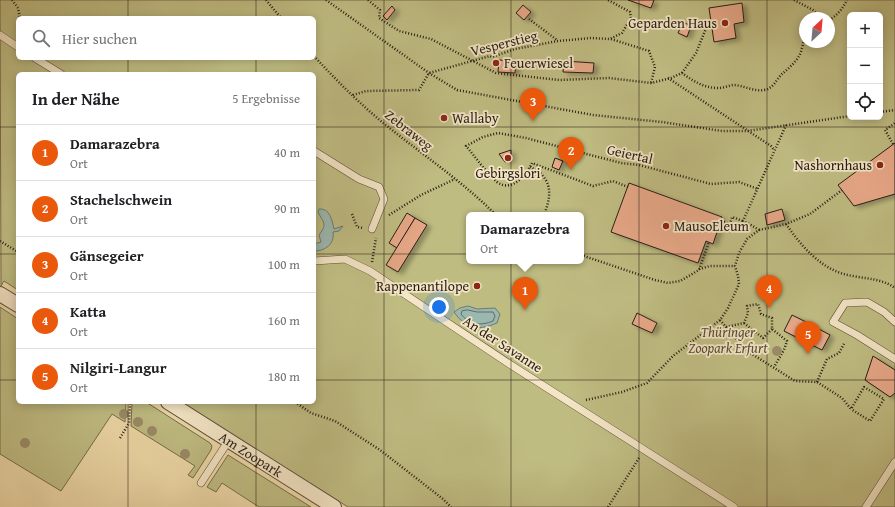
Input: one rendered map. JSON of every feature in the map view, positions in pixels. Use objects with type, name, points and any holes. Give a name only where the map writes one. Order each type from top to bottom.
[{"type":"street","points":[[0,294],[16,304]]},
{"type":"street","name":"Am Zoopark","points":[[171,404],[334,507]]},
{"type":"lane","points":[[0,36],[16,46]]},
{"type":"lane","points":[[38,60],[58,72]]},
{"type":"lane","points":[[316,152],[358,179],[379,187],[384,199],[372,230]]},
{"type":"lane","name":"An der Savanne","points":[[316,261],[345,259],[370,271],[511,365],[734,507]]},
{"type":"lane","points":[[895,322],[884,312],[867,302],[845,303],[833,322],[857,334],[895,359]]},
{"type":"lane","points":[[201,483],[229,440]]},
{"type":"lane","points":[[866,507],[895,462]]},
{"type":"path","points":[[12,0],[18,8],[20,16]]},
{"type":"path","points":[[266,0],[279,16]]},
{"type":"path","points":[[326,0],[429,73],[457,90],[593,115],[662,122],[722,131],[747,131],[847,116]]},
{"type":"path","points":[[368,0],[380,10],[379,18],[399,31],[431,39],[496,73],[559,80],[610,78],[651,83],[682,73],[696,53],[707,26]]},
{"type":"path","points":[[608,0],[630,12],[631,18],[622,33],[610,39]]},
{"type":"path","points":[[794,0],[815,12]]},
{"type":"path","points":[[835,16],[844,7],[847,0]]},
{"type":"path","points":[[529,19],[558,41]]},
{"type":"path","name":"Vesperstieg","points":[[429,73],[490,56],[492,57],[515,49],[558,41],[591,38],[610,39],[649,51],[655,67],[651,83]]},
{"type":"path","points":[[682,73],[707,88],[719,88],[734,85],[764,90],[774,85],[781,75],[789,69],[802,48]]},
{"type":"path","name":"Zebraweg","points":[[316,58],[381,121],[455,179],[493,212]]},
{"type":"path","points":[[353,95],[366,91],[419,90],[429,73]]},
{"type":"path","points":[[668,78],[771,146],[775,151]]},
{"type":"path","points":[[883,112],[895,110]]},
{"type":"path","points":[[893,144],[885,130],[895,123]]},
{"type":"path","points":[[743,221],[787,125]]},
{"type":"path","name":"Geiertal","points":[[530,167],[526,174],[517,182],[506,186],[497,182],[466,146],[483,137],[498,133],[526,138],[621,163],[639,165],[712,184],[739,182],[758,188]]},
{"type":"path","points":[[545,212],[550,197],[549,189],[543,176],[530,167],[532,163],[593,186],[613,181],[628,187]]},
{"type":"path","points":[[386,216],[421,195],[455,179]]},
{"type":"path","points":[[572,404],[622,392],[647,383],[673,356],[720,320],[728,308],[739,284],[735,266],[747,239],[759,230],[786,224],[810,214],[842,190]]},
{"type":"path","points":[[721,221],[730,224],[732,217],[751,224],[759,230]]},
{"type":"path","points":[[786,224],[799,242],[824,264],[839,273],[878,280],[890,284],[895,288]]},
{"type":"path","points":[[370,271],[376,237]]},
{"type":"path","points":[[0,241],[16,251]]},
{"type":"path","points":[[699,270],[709,242]]},
{"type":"path","points":[[584,256],[668,283],[680,280],[710,266],[735,266]]},
{"type":"path","points":[[758,304],[761,314],[772,318],[772,329],[763,338],[744,323],[748,314],[747,306],[758,304]]},
{"type":"path","points":[[720,320],[747,351],[795,382],[818,382],[842,398],[851,409],[870,421],[884,399],[864,387],[851,409]]},
{"type":"path","points":[[726,327],[744,323]]},
{"type":"path","points":[[772,329],[787,341],[784,350],[774,368]]},
{"type":"path","points":[[818,382],[827,360],[839,353],[845,342]]},
{"type":"path","points":[[120,438],[129,423],[130,404]]},
{"type":"path","points":[[297,404],[311,413],[335,421],[380,450],[451,507]]},
{"type":"path","points":[[608,507],[645,450]]},
{"type":"green space","name":"Thüringer Zoopark Erfurt","points":[[0,0],[895,0],[895,507],[348,507],[183,404],[316,404],[316,72],[16,72],[16,289],[4,281],[1,286]]},
{"type":"green space","points":[[0,307],[16,318],[16,404],[126,404],[125,422],[112,414],[61,491],[0,454]]},
{"type":"green space","points":[[132,404],[149,404],[210,443],[212,446],[211,450],[193,478],[188,475],[195,466],[131,426]]},
{"type":"green space","points":[[228,455],[311,507],[259,507],[222,483],[216,492],[207,487]]},
{"type":"water","points":[[319,209],[326,210],[331,218],[334,229],[343,226],[339,231],[333,232],[331,243],[328,246],[322,250],[316,251],[316,243],[321,242],[319,235],[324,225],[318,212]]},
{"type":"water","points":[[468,306],[477,309],[495,308],[500,314],[497,323],[478,328],[468,325],[463,322],[454,312],[460,308]]},
{"type":"building","points":[[628,0],[654,0],[651,8]]},
{"type":"building","name":"Geparden Haus","points":[[742,3],[744,22],[734,24],[736,38],[714,42],[709,8]]},
{"type":"building","points":[[523,5],[531,12],[524,20],[516,13]]},
{"type":"building","points":[[392,6],[395,10],[387,20],[383,16]]},
{"type":"building","points":[[683,22],[691,26],[687,37],[678,33]]},
{"type":"building","points":[[499,60],[516,61],[515,73],[498,72]]},
{"type":"building","points":[[564,61],[594,63],[593,73],[563,72]]},
{"type":"building","name":"Nashornhaus","points":[[895,143],[895,194],[854,206],[838,185]]},
{"type":"building","points":[[511,150],[511,160],[505,162],[499,154]]},
{"type":"building","points":[[555,158],[563,161],[559,170],[552,167]]},
{"type":"building","name":"MausoEleum","points":[[629,183],[722,217],[713,244],[706,241],[698,263],[611,232]]},
{"type":"building","points":[[782,209],[785,220],[767,225],[765,214]]},
{"type":"building","points":[[407,213],[415,218],[397,248],[389,243]]},
{"type":"building","points":[[415,218],[427,225],[398,272],[386,265]]},
{"type":"building","points":[[637,313],[657,323],[652,333],[632,324]]},
{"type":"building","points":[[792,315],[806,322],[798,338],[784,331]]},
{"type":"building","points":[[806,322],[830,335],[822,350],[798,338]]},
{"type":"building","points":[[873,356],[895,370],[895,393],[890,397],[865,380]]},
{"type":"place","name":"Geparden Haus","points":[[725,23]]},
{"type":"place","name":"Feuerwiesel","points":[[496,63]]},
{"type":"place","name":"Wallaby","points":[[444,118]]},
{"type":"place","name":"Gänsegeier","points":[[533,121]]},
{"type":"place","name":"Gebirgslori","points":[[508,158]]},
{"type":"place","name":"Nashornhaus","points":[[880,165]]},
{"type":"place","name":"Stachelschwein","points":[[571,170]]},
{"type":"place","name":"MausoEleum","points":[[666,226]]},
{"type":"place","name":"Rappenantilope","points":[[477,286]]},
{"type":"place","name":"Katta","points":[[769,308]]},
{"type":"place","name":"Damarazebra","points":[[525,310]]},
{"type":"place","name":"Nilgiri-Langur","points":[[808,354]]}]
